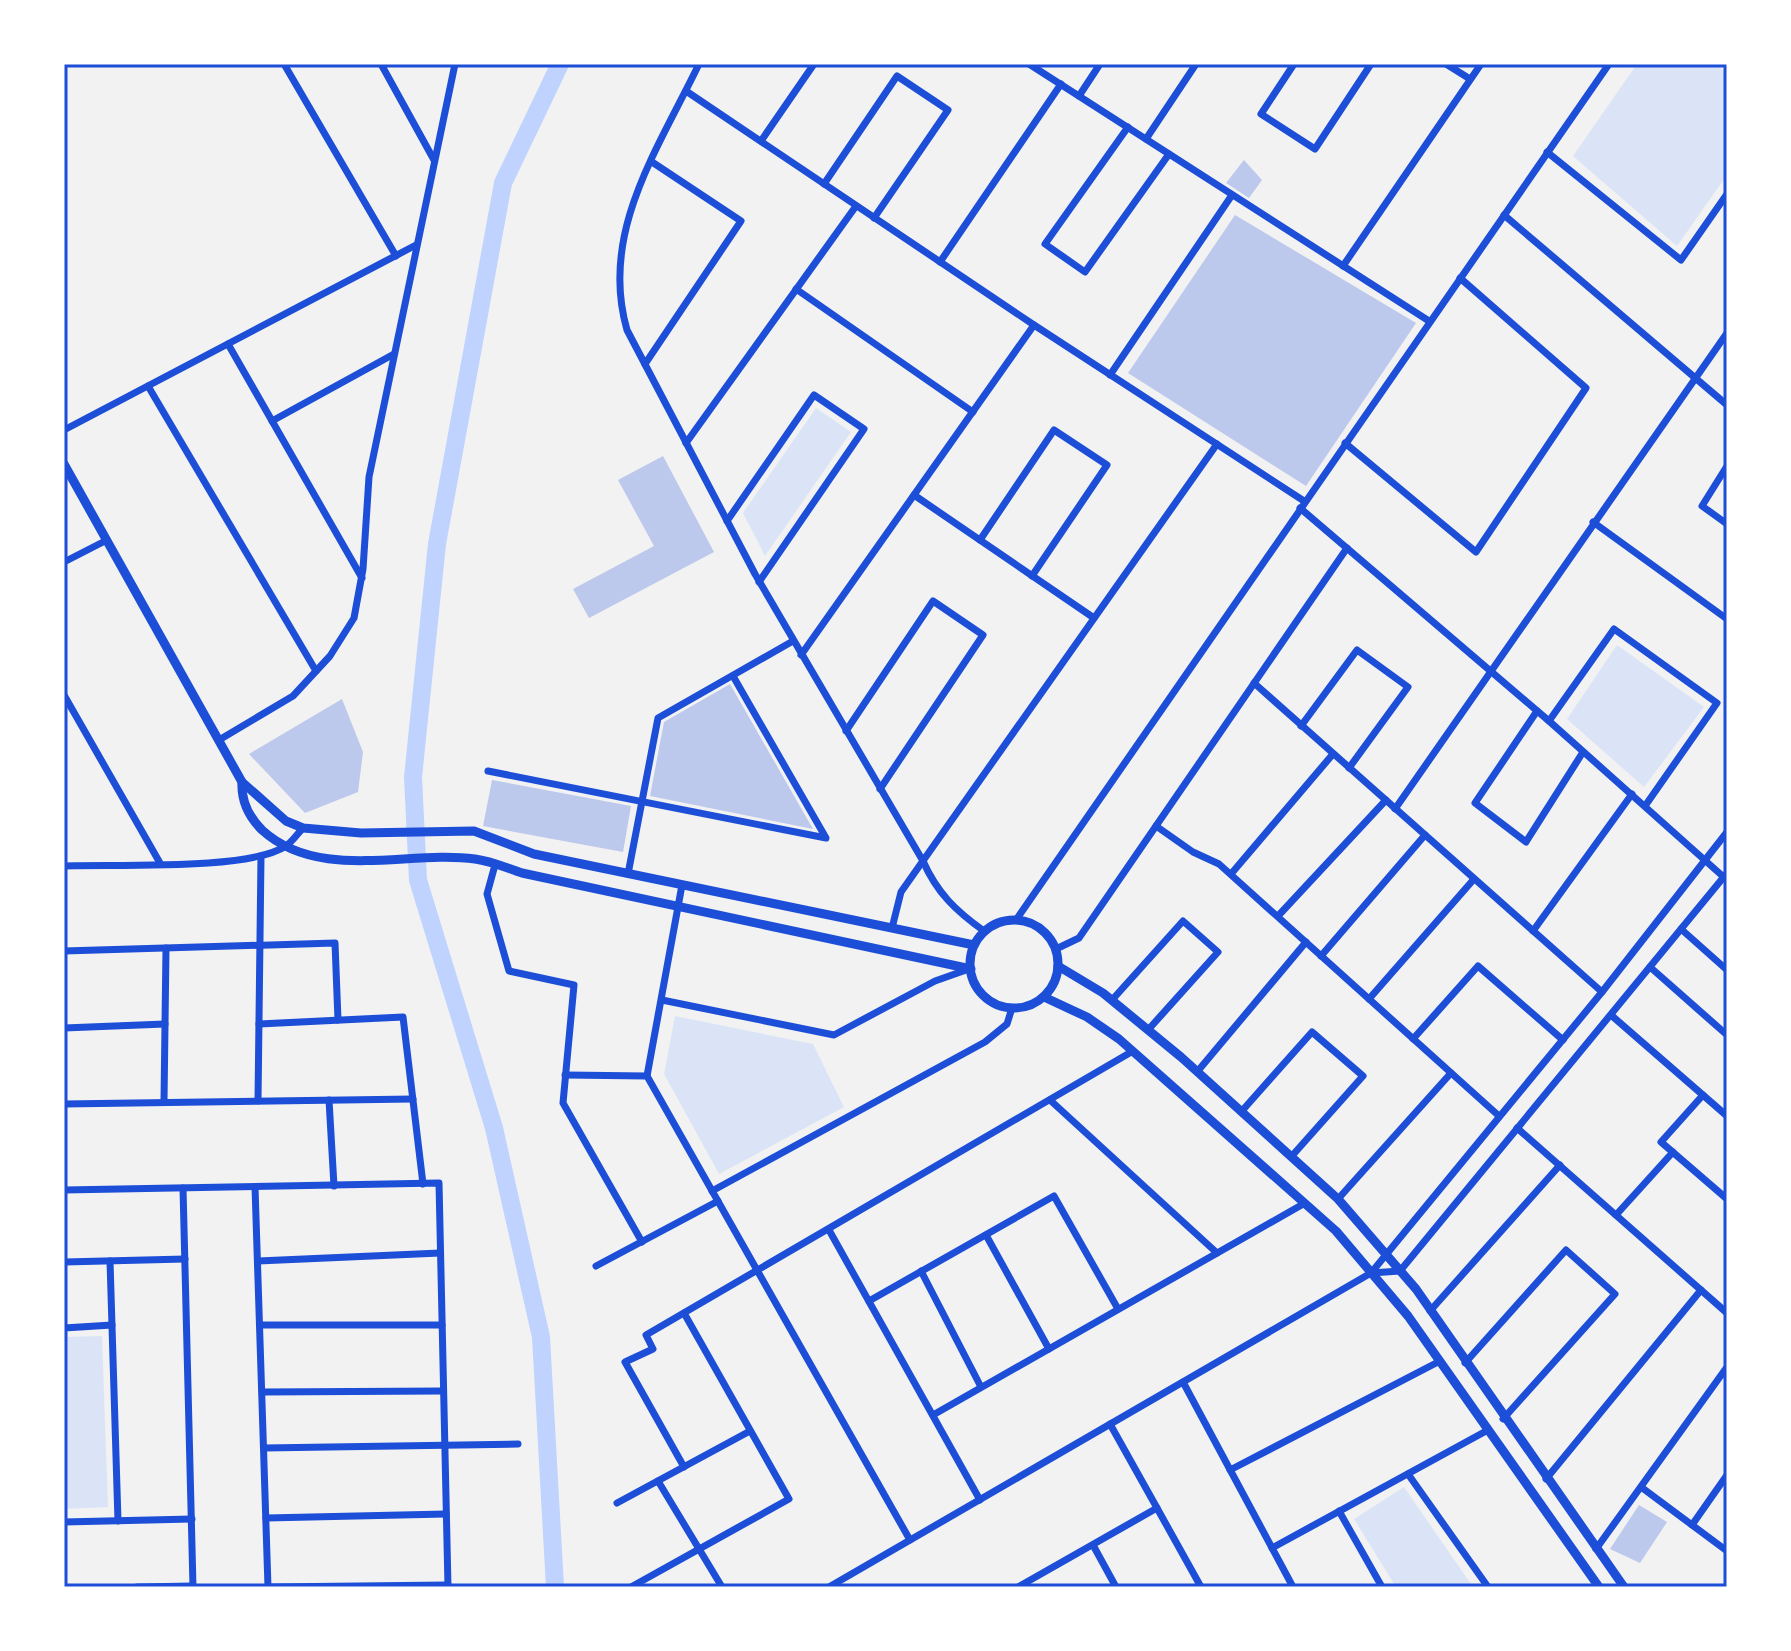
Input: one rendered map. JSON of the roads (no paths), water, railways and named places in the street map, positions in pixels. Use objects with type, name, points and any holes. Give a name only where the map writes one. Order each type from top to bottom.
[{"type":"street","points":[[284,64],[396,256]]},
{"type":"street","points":[[381,64],[434,160]]},
{"type":"street","points":[[219,740],[293,696],[316,671],[354,618],[362,578],[369,477],[455,64]]},
{"type":"street","points":[[699,64],[625,223],[618,263],[618,300],[627,330],[759,582],[923,861],[935,888],[984,931]]},
{"type":"street","points":[[761,141],[814,64]]},
{"type":"street","points":[[1029,64],[1429,321]]},
{"type":"street","points":[[1079,96],[1100,64]]},
{"type":"street","points":[[1146,139],[1196,64]]},
{"type":"street","points":[[1294,64],[1261,114],[1315,149],[1371,64]]},
{"type":"street","points":[[1446,64],[1470,79]]},
{"type":"street","points":[[1343,266],[1481,64]]},
{"type":"street","points":[[1016,920],[1609,64]]},
{"type":"street","points":[[824,184],[897,76],[948,110],[874,218]]},
{"type":"street","points":[[940,262],[1061,84]]},
{"type":"street","points":[[686,91],[1217,444],[1302,505],[1347,548],[1726,877],[1400,1271],[1371,1273],[832,1586]]},
{"type":"street","points":[[1128,127],[1045,244],[1085,272],[1169,154]]},
{"type":"street","points":[[1547,152],[1681,260],[1727,194]]},
{"type":"street","points":[[645,364],[741,221],[652,162]]},
{"type":"street","points":[[1110,375],[1232,195]]},
{"type":"street","points":[[686,443],[856,206]]},
{"type":"street","points":[[1504,215],[1727,405]]},
{"type":"street","points":[[64,430],[416,245]]},
{"type":"street","points":[[1345,443],[1476,552],[1586,388],[1460,278]]},
{"type":"street","points":[[796,289],[973,412]]},
{"type":"street","points":[[801,655],[1034,325]]},
{"type":"street","points":[[1395,809],[1489,670],[1727,333]]},
{"type":"street","points":[[228,344],[362,578]]},
{"type":"street","points":[[272,421],[394,354]]},
{"type":"street","points":[[148,386],[316,671]]},
{"type":"street","points":[[727,521],[814,395],[864,429],[759,582]]},
{"type":"street","points":[[980,540],[1054,430],[1107,465],[1032,576]]},
{"type":"street","points":[[892,928],[901,892],[1217,444]]},
{"type":"street","points":[[64,464],[242,782],[286,821],[303,828],[361,833],[474,831],[534,854],[974,945]]},
{"type":"street","points":[[1727,466],[1702,506],[1727,524]]},
{"type":"street","points":[[914,495],[1094,618]]},
{"type":"street","points":[[1593,522],[1727,619]]},
{"type":"street","points":[[64,562],[107,540]]},
{"type":"street","points":[[1056,949],[1079,938],[1347,548]]},
{"type":"street","points":[[846,731],[933,601],[983,635],[880,789]]},
{"type":"street","points":[[1549,721],[1614,629],[1717,703],[1645,806]]},
{"type":"street","points":[[628,874],[658,718],[793,641]]},
{"type":"street","points":[[1301,726],[1357,650],[1408,687],[1349,768]]},
{"type":"street","points":[[488,771],[643,799],[826,838],[733,676]]},
{"type":"street","points":[[1254,683],[1602,992]]},
{"type":"street","points":[[64,695],[160,863]]},
{"type":"street","points":[[1537,711],[1475,803],[1526,842],[1583,752]]},
{"type":"street","points":[[1231,874],[1333,754]]},
{"type":"street","points":[[242,782],[241,795],[251,819],[272,839],[304,855],[362,860],[476,859],[971,969]]},
{"type":"street","points":[[1533,931],[1632,794]]},
{"type":"street","points":[[1278,916],[1386,800]]},
{"type":"street","points":[[1156,826],[1231,874],[1499,1116]]},
{"type":"street","points":[[64,866],[261,856],[286,846],[303,828]]},
{"type":"street","points":[[1371,1273],[1384,1253],[1602,992],[1727,832]]},
{"type":"street","points":[[1321,956],[1425,835]]},
{"type":"street","points":[[258,1101],[261,856]]},
{"type":"street","points":[[495,865],[487,894],[509,971],[574,985],[563,1103],[642,1242]]},
{"type":"street","points":[[1369,999],[1474,879]]},
{"type":"street","points":[[682,885],[647,1076],[910,1540]]},
{"type":"street","points":[[1016,920],[1033,924],[1047,934],[1056,949],[1058,966],[1054,983],[1044,997],[1029,1005],[1012,1008],[995,1004],[981,994],[971,969],[974,945],[984,931],[999,922],[1016,920]]},
{"type":"street","points":[[1112,1000],[1183,921],[1218,952],[1148,1030]]},
{"type":"street","points":[[1681,929],[1727,970]]},
{"type":"street","points":[[1197,1072],[1306,942]]},
{"type":"street","points":[[64,951],[335,943],[338,1020]]},
{"type":"street","points":[[164,1102],[166,948]]},
{"type":"street","points":[[1058,966],[1112,1000],[1338,1199],[1430,1311],[1624,1587]]},
{"type":"street","points":[[1413,1039],[1478,966],[1563,1040]]},
{"type":"street","points":[[1650,967],[1727,1035]]},
{"type":"street","points":[[662,1000],[834,1035],[935,981],[971,969]]},
{"type":"street","points":[[1044,997],[1087,1017],[1133,1051],[1336,1231],[1440,1361],[1599,1587]]},
{"type":"street","points":[[712,1191],[985,1042],[1007,1024],[1012,1008]]},
{"type":"street","points":[[1611,1015],[1727,1116]]},
{"type":"street","points":[[259,1024],[403,1017],[423,1184]]},
{"type":"street","points":[[64,1028],[165,1024]]},
{"type":"street","points":[[1241,1112],[1312,1032],[1363,1076],[1291,1157]]},
{"type":"street","points":[[684,1467],[625,1362],[653,1349],[646,1335],[1133,1051]]},
{"type":"street","points":[[1338,1199],[1451,1073]]},
{"type":"street","points":[[565,1075],[647,1076]]},
{"type":"street","points":[[1703,1095],[1661,1142],[1727,1199]]},
{"type":"street","points":[[64,1104],[413,1099]]},
{"type":"street","points":[[329,1100],[334,1186]]},
{"type":"street","points":[[1050,1100],[1217,1253]]},
{"type":"street","points":[[1517,1128],[1727,1313]]},
{"type":"street","points":[[1616,1215],[1673,1152]]},
{"type":"street","points":[[1430,1311],[1560,1165]]},
{"type":"street","points":[[64,1190],[439,1183],[448,1586],[268,1587],[255,1187]]},
{"type":"street","points":[[137,1587],[193,1586],[183,1188]]},
{"type":"street","points":[[869,1301],[1054,1196],[1118,1309]]},
{"type":"street","points":[[596,1266],[718,1201]]},
{"type":"street","points":[[933,1415],[1305,1203]]},
{"type":"street","points":[[829,1230],[980,1500]]},
{"type":"street","points":[[986,1235],[1049,1349]]},
{"type":"street","points":[[1465,1363],[1566,1250],[1615,1294],[1503,1419]]},
{"type":"street","points":[[258,1261],[440,1253]]},
{"type":"street","points":[[64,1262],[185,1259]]},
{"type":"street","points":[[110,1261],[118,1521]]},
{"type":"street","points":[[921,1271],[981,1387]]},
{"type":"street","points":[[1546,1479],[1701,1290]]},
{"type":"street","points":[[631,1587],[789,1499],[684,1313]]},
{"type":"street","points":[[64,1328],[112,1325]]},
{"type":"street","points":[[260,1325],[442,1325]]},
{"type":"street","points":[[1230,1470],[1440,1361]]},
{"type":"street","points":[[1596,1549],[1727,1367]]},
{"type":"street","points":[[1183,1382],[1293,1587]]},
{"type":"street","points":[[262,1392],[443,1391]]},
{"type":"street","points":[[1110,1424],[1201,1587]]},
{"type":"street","points":[[1272,1548],[1488,1430]]},
{"type":"street","points":[[617,1503],[750,1431]]},
{"type":"street","points":[[264,1448],[518,1444]]},
{"type":"street","points":[[1408,1474],[1488,1587]]},
{"type":"street","points":[[1692,1525],[1727,1475]]},
{"type":"street","points":[[658,1481],[722,1587]]},
{"type":"street","points":[[1641,1487],[1726,1548]]},
{"type":"street","points":[[1018,1587],[1157,1508]]},
{"type":"street","points":[[1339,1511],[1382,1587]]},
{"type":"street","points":[[266,1518],[446,1514]]},
{"type":"street","points":[[64,1522],[192,1519]]},
{"type":"street","points":[[1093,1545],[1116,1587]]},
{"type":"waterway","points":[[555,1587],[541,1337],[494,1128],[418,880],[413,777],[437,544],[503,183],[560,64]]}]
